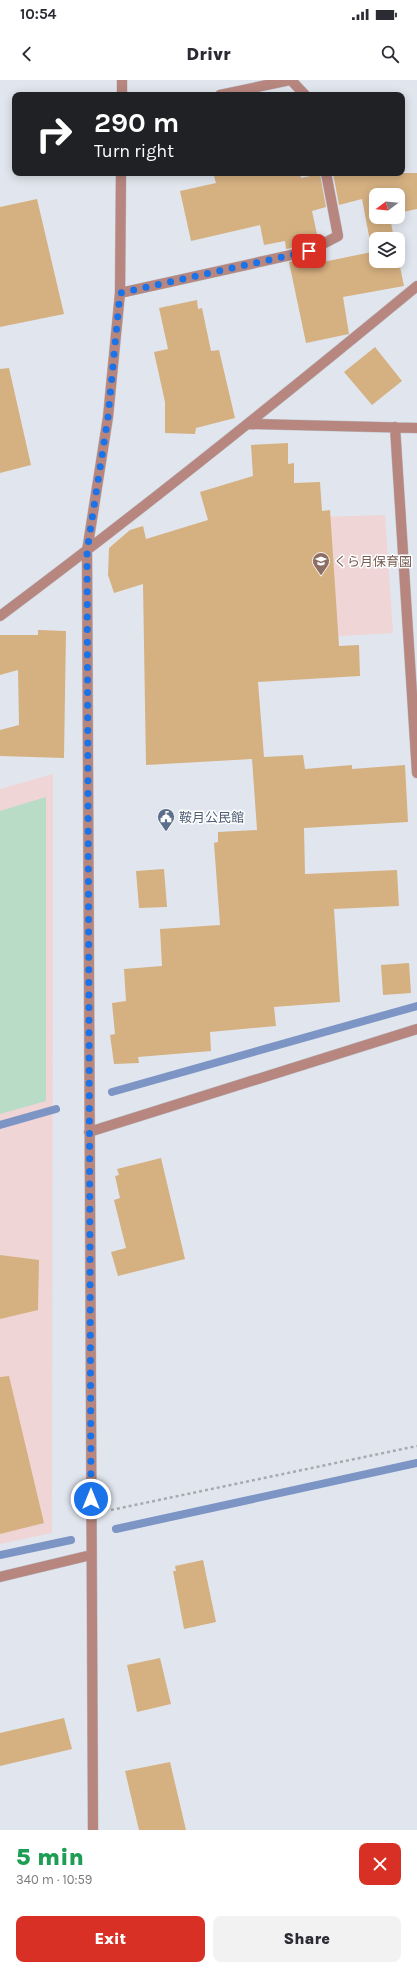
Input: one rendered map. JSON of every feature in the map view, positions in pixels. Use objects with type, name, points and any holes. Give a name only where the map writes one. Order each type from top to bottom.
[{"type":"street","points":[[122,80],[122,92]]},
{"type":"street","points":[[234,92],[291,80],[302,92]]},
{"type":"street","points":[[93,1830],[87,551],[108,417],[120,293],[121,176]]},
{"type":"street","points":[[120,293],[309,251],[338,236],[327,176]]},
{"type":"street","points":[[0,616],[87,551],[249,424],[417,286]]},
{"type":"street","points":[[249,424],[417,428]]},
{"type":"street","points":[[395,427],[417,773]]},
{"type":"street","points":[[89,1132],[417,1029]]},
{"type":"street","points":[[0,1577],[91,1555]]},
{"type":"path","points":[[91,1515],[417,1446]]},
{"type":"shaded area","name":"くら月保育園","points":[[385,515],[393,633],[257,641],[251,519]]},
{"type":"shaded area","points":[[53,774],[52,1533],[0,1544],[0,789]]},
{"type":"green space","points":[[46,797],[46,1101],[0,1114],[0,811]]},
{"type":"building","points":[[405,173],[417,173],[417,209],[405,212],[405,188],[369,188],[369,224],[391,224],[393,232],[369,232],[369,236],[362,199],[339,205],[334,176],[405,176]]},
{"type":"building","points":[[214,176],[301,176],[301,178],[320,176],[326,207],[312,211],[318,239],[307,245],[286,249],[285,241],[264,245],[260,225],[191,241],[180,191],[216,183]]},
{"type":"building","points":[[37,199],[64,314],[0,327],[0,207]]},
{"type":"building","points":[[321,252],[323,262],[369,253],[369,268],[400,268],[404,286],[343,297],[349,334],[306,343],[289,262],[310,257]]},
{"type":"building","points":[[197,300],[198,309],[202,308],[211,351],[219,350],[235,418],[196,428],[195,434],[165,433],[165,402],[154,352],[168,349],[159,308]]},
{"type":"building","points":[[375,347],[402,381],[372,405],[344,372]]},
{"type":"building","points":[[9,368],[31,465],[0,473],[0,369]]},
{"type":"building","points":[[288,443],[288,464],[294,463],[294,483],[320,482],[322,511],[330,510],[339,646],[359,645],[360,676],[258,682],[264,757],[303,755],[305,769],[352,765],[352,769],[405,765],[408,822],[304,828],[305,874],[397,870],[399,906],[334,909],[340,1002],[274,1007],[276,1026],[210,1032],[211,1051],[138,1057],[139,1063],[114,1064],[110,1035],[115,1034],[112,1003],[126,1001],[124,969],[162,966],[160,929],[220,925],[214,843],[218,842],[218,832],[257,830],[252,759],[146,765],[143,584],[114,593],[108,575],[109,548],[130,530],[143,526],[146,539],[208,520],[200,492],[253,476],[251,445]]},
{"type":"building","points":[[38,630],[66,631],[64,758],[0,756],[0,730],[19,725],[18,670],[0,675],[0,635],[38,635]]},
{"type":"building","points":[[164,869],[167,907],[139,908],[136,871]]},
{"type":"building","points":[[409,963],[411,993],[383,995],[381,965]]},
{"type":"building","points":[[161,1158],[185,1259],[118,1276],[111,1252],[126,1248],[114,1200],[120,1198],[115,1176],[119,1175],[117,1169]]},
{"type":"building","points":[[0,1255],[39,1260],[38,1310],[0,1319]]},
{"type":"building","points":[[9,1376],[44,1523],[0,1534],[0,1377]]},
{"type":"building","points":[[203,1560],[216,1622],[184,1629],[173,1571],[176,1571],[175,1566]]},
{"type":"building","points":[[160,1658],[171,1704],[137,1712],[127,1665]]},
{"type":"building","points":[[64,1718],[72,1749],[0,1766],[0,1733]]},
{"type":"building","points":[[170,1762],[186,1830],[139,1830],[125,1771]]},
{"type":"waterway","points":[[112,1092],[417,1006]]},
{"type":"waterway","points":[[0,1125],[56,1109]]},
{"type":"waterway","points":[[116,1529],[417,1463]]},
{"type":"waterway","points":[[0,1555],[71,1540]]},
{"type":"place","name":"くら月保育園","points":[[321,576]]},
{"type":"place","name":"鞍月公民館","points":[[166,832]]},
{"type":"route","points":[[91,1499],[87,551],[108,417],[120,293],[309,251]]}]
